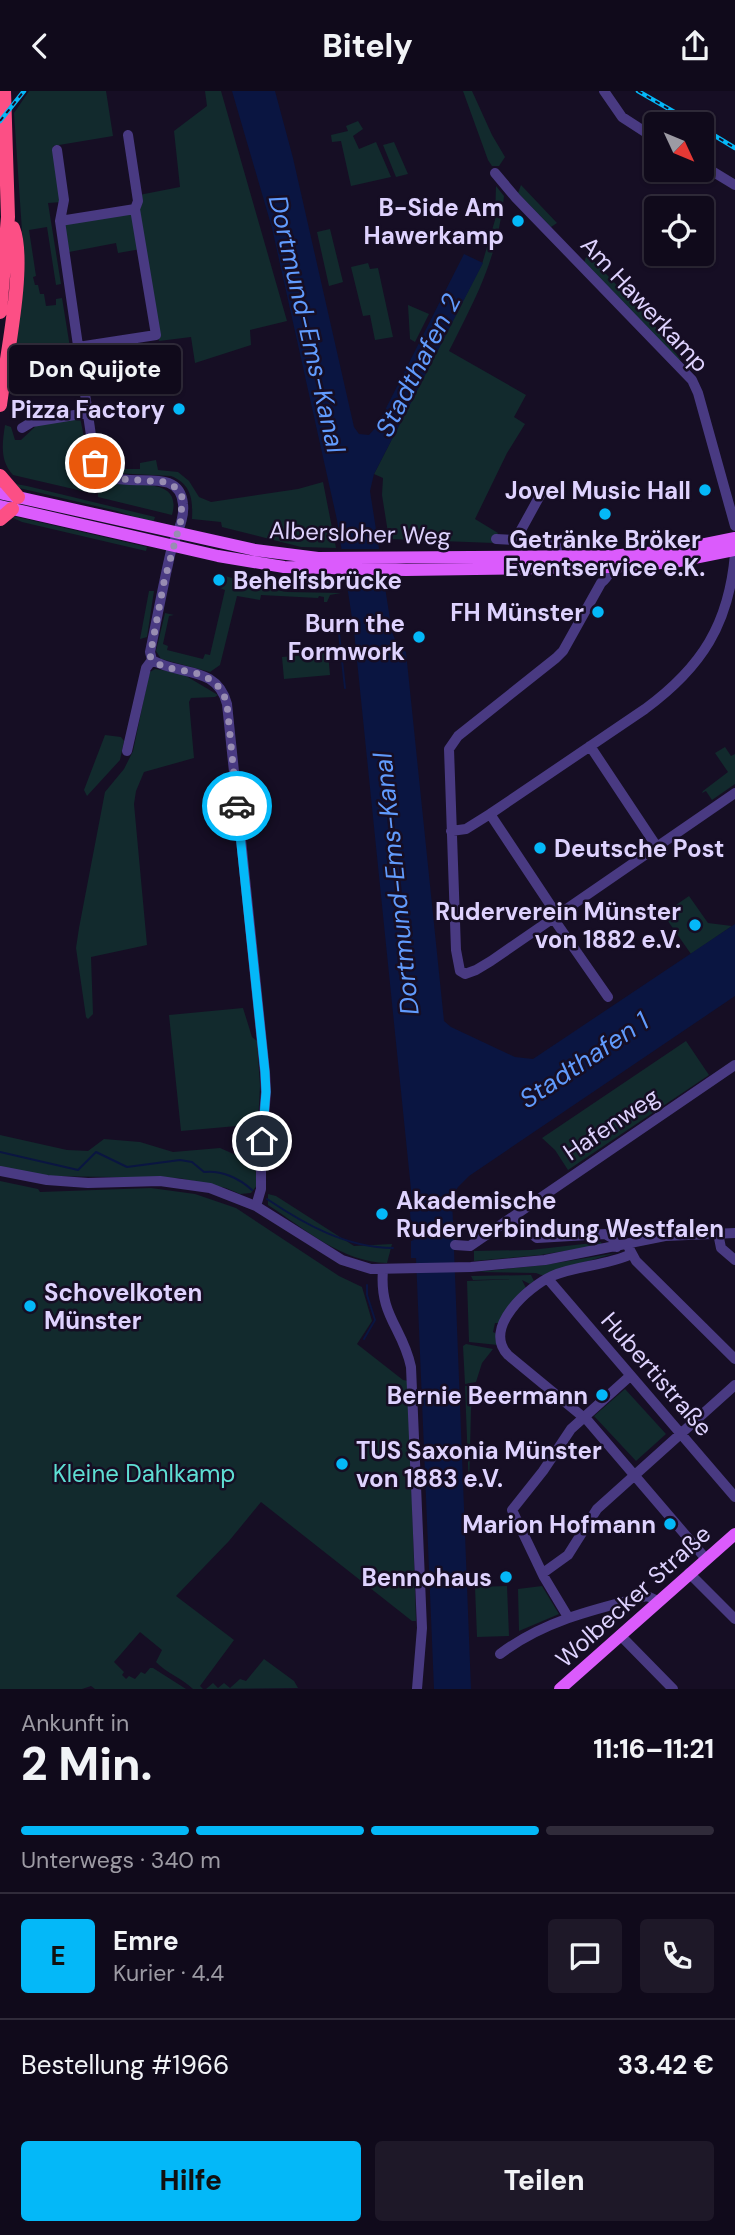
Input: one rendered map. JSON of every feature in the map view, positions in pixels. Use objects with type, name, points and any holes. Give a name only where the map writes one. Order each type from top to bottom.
[{"type":"highway","points":[[0,312],[8,217],[4,91]]},
{"type":"highway","points":[[0,405],[18,264],[17,238],[8,217]]},
{"type":"highway","points":[[0,476],[10,504],[0,519]]},
{"type":"main road","name":"Albersloher Weg","points":[[0,493],[10,504],[172,546],[284,568],[330,564],[557,563],[609,566],[674,562],[735,552]]},
{"type":"main road","name":"Albersloher Weg","points":[[10,504],[178,532],[330,564]]},
{"type":"main road","name":"Albersloher Weg","points":[[609,566],[735,538]]},
{"type":"main road","name":"Wolbecker Straße","points":[[560,1689],[735,1534]]},
{"type":"street","points":[[604,91],[622,117],[644,131]]},
{"type":"street","points":[[78,347],[156,335],[135,209],[138,201],[128,135]]},
{"type":"street","points":[[57,150],[64,200],[60,221],[95,463],[107,478],[165,482],[175,487],[182,497],[178,532],[172,546],[150,652],[152,660],[160,665],[202,674],[220,690],[227,704],[265,1072],[261,1189],[256,1206]]},
{"type":"street","points":[[714,172],[735,185]]},
{"type":"street","name":"Am Hawerkamp","points":[[495,173],[692,380],[735,526]]},
{"type":"street","points":[[60,221],[135,209]]},
{"type":"street","points":[[22,428],[32,422],[87,413]]},
{"type":"street","points":[[526,540],[521,535],[521,530],[544,490]]},
{"type":"street","points":[[496,539],[552,542],[556,545],[557,563]]},
{"type":"street","points":[[451,831],[466,829],[490,814],[664,695],[707,646],[732,585],[735,552]]},
{"type":"street","points":[[609,566],[564,651],[452,743],[449,749],[456,950],[460,971],[464,974],[476,970],[735,793]]},
{"type":"street","points":[[127,751],[146,668],[152,660]]},
{"type":"street","points":[[590,746],[657,847]]},
{"type":"street","points":[[490,814],[608,997]]},
{"type":"street","name":"Hafenweg","points":[[455,1245],[470,1246],[735,1065]]},
{"type":"street","points":[[0,1171],[47,1181],[180,1182],[232,1195],[256,1206],[342,1260],[383,1270],[545,1260],[625,1249]]},
{"type":"street","points":[[511,1217],[537,1238],[605,1234],[612,1238],[735,1359]]},
{"type":"street","points":[[718,1233],[721,1248],[735,1260]]},
{"type":"street","points":[[706,1559],[583,1417],[508,1355],[502,1346],[501,1334],[506,1316],[548,1279],[666,1236],[735,1233]]},
{"type":"street","points":[[383,1270],[384,1304],[408,1354],[411,1367],[422,1619],[414,1688]]},
{"type":"street","name":"Hubertistraße","points":[[548,1279],[735,1497]]},
{"type":"street","points":[[568,1617],[512,1510],[583,1417],[630,1376]]},
{"type":"street","points":[[543,1573],[568,1555],[595,1511],[735,1385]]},
{"type":"street","points":[[689,1573],[735,1619]]},
{"type":"street","points":[[500,1654],[515,1643],[568,1617],[647,1596],[657,1601]]},
{"type":"street","points":[[620,1635],[673,1689]]},
{"type":"green space","points":[[29,91],[106,91],[113,136],[53,146],[62,202],[48,203],[61,284],[56,285],[47,227],[29,230],[35,285],[38,285],[40,294],[44,294],[46,306],[56,305],[56,299],[62,298],[74,372],[12,378],[20,312],[23,246],[14,113]]},
{"type":"green space","points":[[205,91],[221,91],[287,321],[250,330],[251,345],[195,363],[191,337],[159,341],[138,210],[139,195],[180,187],[174,131],[207,106]]},
{"type":"green space","points":[[463,91],[472,91],[505,157],[499,166],[492,166],[488,160]]},
{"type":"green space","points":[[358,121],[363,129],[353,136],[359,149],[376,142],[391,177],[351,186],[341,141],[332,142],[331,135],[348,131],[346,126]]},
{"type":"green space","points":[[394,142],[408,174],[396,177],[383,145]]},
{"type":"green space","points":[[521,185],[557,223],[551,227],[518,193]]},
{"type":"green space","points":[[496,186],[504,196],[491,258],[449,351],[526,395],[514,417],[525,424],[507,453],[475,519],[498,533],[494,543],[389,539],[382,495],[383,478],[374,474],[482,264],[495,220]]},
{"type":"green space","points":[[134,211],[141,249],[118,253],[116,243],[69,252],[64,224]]},
{"type":"green space","points":[[330,229],[343,282],[329,286],[317,232]]},
{"type":"green space","points":[[587,254],[651,321],[681,360],[677,359],[584,263]]},
{"type":"green space","points":[[368,263],[370,269],[378,268],[393,337],[375,340],[370,315],[363,316],[351,267]]},
{"type":"green space","points":[[408,305],[429,314],[415,342],[410,339]]},
{"type":"green space","points":[[80,417],[95,494],[13,475],[4,458],[5,425],[11,427],[15,440],[21,440],[38,424]]},
{"type":"green space","points":[[156,460],[158,470],[178,472],[189,481],[199,497],[211,502],[298,489],[323,482],[336,548],[301,547],[222,527],[221,522],[192,519],[189,493],[178,479],[171,476],[113,473],[113,469],[140,469],[140,463]]},
{"type":"green space","points":[[97,477],[118,483],[159,487],[168,492],[173,501],[172,515],[98,497]]},
{"type":"green space","points":[[16,484],[155,517],[153,523],[117,511],[19,488]]},
{"type":"green space","points":[[11,517],[147,547],[146,551],[22,522]]},
{"type":"green space","points":[[216,573],[260,587],[288,592],[341,593],[330,595],[327,602],[324,602],[324,597],[319,596],[261,595],[260,600],[237,596],[220,665],[210,672],[161,659],[156,651],[165,613],[174,615],[169,616],[163,644],[168,646],[167,650],[203,659],[205,654],[210,655],[225,590],[220,588],[221,582],[214,580]]},
{"type":"green space","points":[[231,573],[340,580],[341,587],[284,589],[256,584]]},
{"type":"green space","points":[[149,591],[154,591],[147,637],[140,639]]},
{"type":"green space","points":[[328,653],[330,675],[284,679],[282,657]]},
{"type":"green space","points":[[155,669],[181,673],[218,695],[191,698],[189,702],[194,758],[144,772],[136,791],[134,804],[147,945],[91,957],[93,1014],[88,1019],[76,948],[105,792],[124,769],[133,751],[148,679],[150,672]]},
{"type":"green space","points":[[105,735],[121,737],[124,741],[120,760],[87,796],[84,790]]},
{"type":"green space","points":[[725,747],[731,756],[735,754],[735,784],[712,800],[706,791],[702,793],[728,772],[715,753]]},
{"type":"green space","name":"Ruderverein Münster von 1882 e.V.","points":[[689,896],[708,923],[732,926],[691,954],[663,914]]},
{"type":"green space","points":[[243,1008],[252,1037],[257,1041],[260,1086],[258,1124],[181,1131],[169,1015]]},
{"type":"green space","points":[[686,1041],[709,1075],[568,1170],[555,1150],[542,1138]]},
{"type":"green space","points":[[0,1135],[67,1150],[88,1151],[104,1139],[140,1142],[173,1152],[220,1148],[254,1163],[258,1184],[251,1193],[240,1194],[226,1188],[179,1178],[44,1176],[0,1167]]},
{"type":"green space","name":"Kleine Dahlkamp","points":[[0,1181],[38,1189],[40,1192],[151,1188],[195,1194],[236,1208],[339,1276],[362,1287],[372,1321],[357,1344],[403,1380],[408,1381],[416,1621],[412,1621],[261,1502],[229,1541],[176,1596],[234,1640],[200,1686],[203,1689],[193,1689],[160,1666],[156,1662],[162,1650],[140,1632],[114,1662],[124,1672],[122,1675],[126,1679],[129,1676],[135,1679],[141,1672],[145,1674],[153,1668],[186,1689],[95,1689],[91,1686],[82,1689],[0,1689]]},
{"type":"green space","points":[[268,1194],[276,1196],[354,1246],[392,1244],[387,1263],[355,1257],[324,1243],[268,1205]]},
{"type":"green space","points":[[601,1242],[602,1245],[540,1255],[474,1261],[474,1251],[531,1250]]},
{"type":"green space","points":[[616,1253],[544,1276],[536,1273],[477,1272],[544,1265]]},
{"type":"green space","points":[[531,1275],[534,1281],[530,1284],[522,1280],[527,1290],[499,1323],[495,1323],[493,1332],[497,1334],[498,1345],[469,1342],[467,1281],[514,1279],[473,1280],[471,1276]]},
{"type":"green space","points":[[466,1344],[493,1349],[482,1363],[476,1382],[465,1384],[463,1346]]},
{"type":"green space","points":[[465,1386],[475,1386],[471,1409],[469,1491]]},
{"type":"green space","points":[[625,1389],[666,1434],[636,1461],[594,1416]]},
{"type":"green space","points":[[507,1586],[509,1636],[477,1637],[475,1587]]},
{"type":"green space","points":[[542,1586],[559,1614],[519,1631],[518,1589]]},
{"type":"green space","points":[[264,1659],[294,1681],[298,1688],[206,1689],[213,1683],[218,1688],[224,1683],[230,1688],[240,1679],[246,1681]]},
{"type":"water","points":[[232,91],[275,91],[293,158],[354,427],[359,434],[369,435],[377,426],[464,254],[483,263],[374,474],[370,491],[392,632],[397,644],[406,652],[444,1021],[451,1027],[515,1057],[533,1059],[735,924],[735,996],[469,1176],[452,1198],[471,1689],[434,1689],[416,1258],[411,1258],[411,1241],[414,1240],[410,1212],[413,1209],[354,631],[337,520],[272,228]]},
{"type":"pier","points":[[337,549],[382,549],[388,580],[342,579]]},
{"type":"waterway","points":[[339,633],[345,688]]},
{"type":"waterway","points":[[0,1152],[78,1170],[96,1152],[127,1167],[180,1160],[192,1162],[204,1172],[230,1176],[252,1190]]},
{"type":"waterway","points":[[267,1199],[327,1233],[359,1244],[393,1248]]},
{"type":"waterway","points":[[364,1339],[375,1320],[367,1295],[367,1285]]},
{"type":"railway","points":[[0,121],[24,91]]},
{"type":"railway","points":[[638,91],[674,112]]},
{"type":"railway","points":[[714,135],[735,148]]},
{"type":"way so far","points":[[95,463],[97,469],[107,478],[165,482],[175,487],[182,497],[181,520],[172,546],[150,656],[160,665],[202,674],[216,684],[226,699],[237,806]]},
{"type":"place","name":"B-Side Am Hawerkamp","points":[[518,221]]},
{"type":"place","name":"Pizza Factory","points":[[179,409]]},
{"type":"place","name":"Don Quijote","points":[[95,463]]},
{"type":"place","name":"Jovel Music Hall","points":[[705,490]]},
{"type":"place","name":"Getränke Bröker Eventservice e.K.","points":[[605,514]]},
{"type":"place","name":"Behelfsbrücke","points":[[219,580]]},
{"type":"place","name":"FH Münster","points":[[598,612]]},
{"type":"place","name":"Burn the Formwork","points":[[419,637]]},
{"type":"place","name":"Deutsche Post","points":[[540,848]]},
{"type":"place","name":"Ruderverein Münster von 1882 e.V.","points":[[695,925]]},
{"type":"place","name":"Akademische Ruderverbindung Westfalen","points":[[382,1214]]},
{"type":"place","name":"Schovelkoten Münster","points":[[30,1306]]},
{"type":"place","name":"Bernie Beermann","points":[[602,1395]]},
{"type":"place","name":"TUS Saxonia Münster von 1883 e.V.","points":[[342,1464]]},
{"type":"place","name":"Marion Hofmann","points":[[670,1524]]},
{"type":"place","name":"Bennohaus","points":[[506,1577]]},
{"type":"route","points":[[237,806],[265,1072],[262,1141]]},
{"type":"water label","name":"Dortmund-Ems-Kanal","points":[[307,324]]},
{"type":"water label","name":"Stadthafen 2","points":[[418,365]]},
{"type":"water label","name":"Dortmund-Ems-Kanal","points":[[396,884]]},
{"type":"water label","name":"Stadthafen 1","points":[[584,1060]]}]
